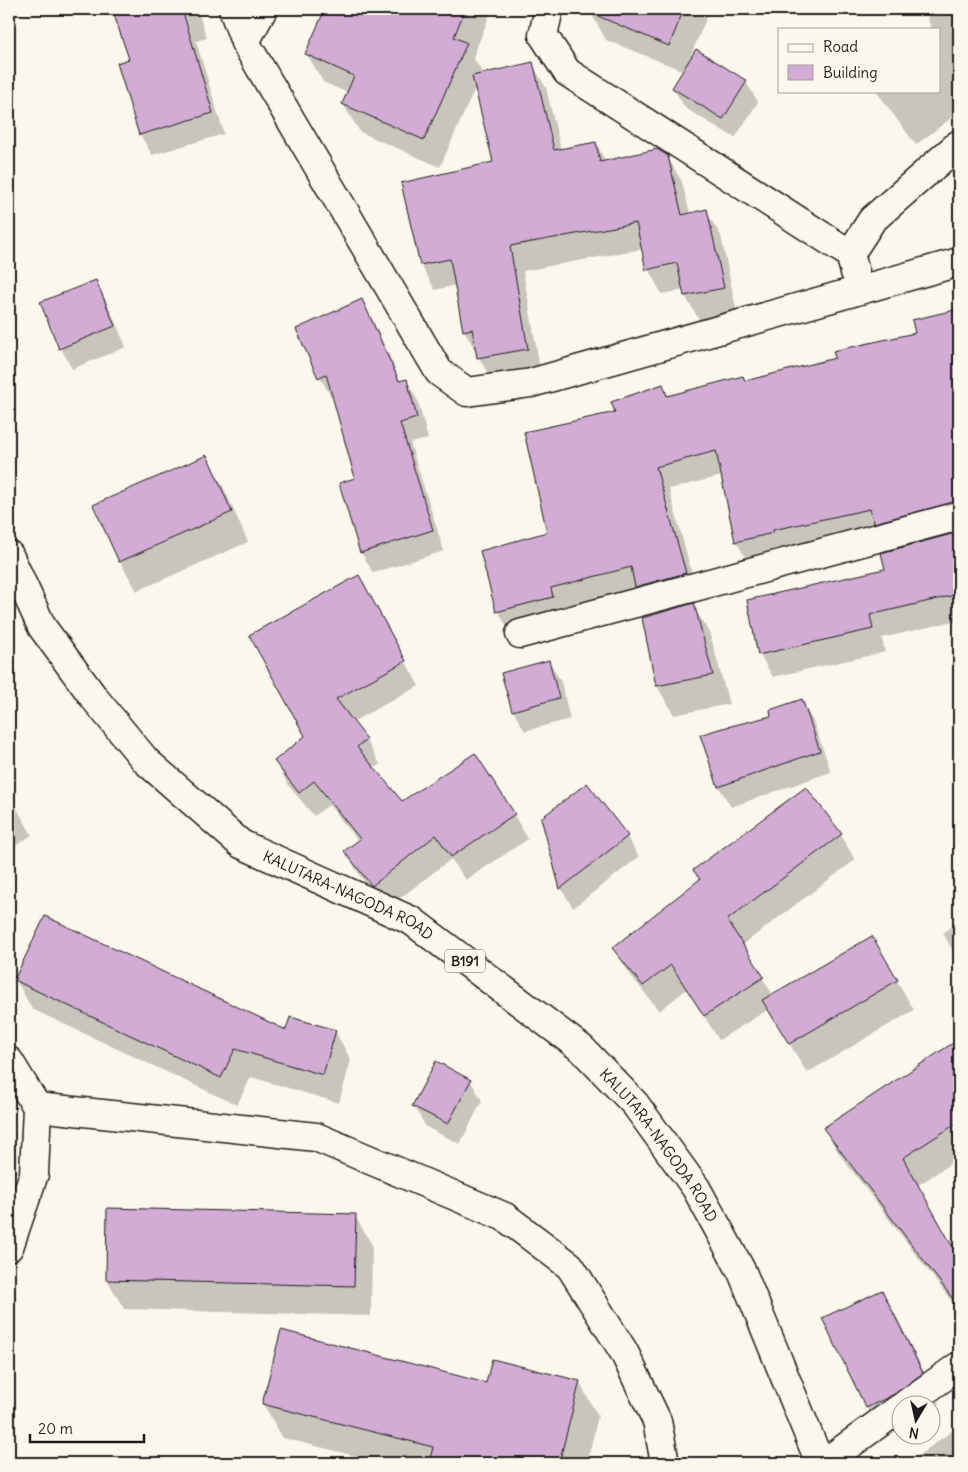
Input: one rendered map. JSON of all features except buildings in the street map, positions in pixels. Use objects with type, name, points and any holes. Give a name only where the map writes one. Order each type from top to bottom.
[{"type":"street","points":[[233,9],[245,42],[439,372],[468,392],[532,383],[959,262]]},
{"type":"street","points":[[245,42],[263,9]]},
{"type":"street","points":[[549,9],[543,35],[567,72],[850,254],[859,290]]},
{"type":"street","points":[[850,254],[872,220],[959,144]]},
{"type":"street","points":[[520,634],[959,516]]},
{"type":"street","name":"KALUTARA-NAGODA ROAD","points":[[9,555],[42,627],[95,699],[153,768],[241,844],[412,921],[582,1049],[635,1104],[696,1188],[742,1272],[820,1463]]},
{"type":"street","points":[[9,1061],[37,1107],[34,1174],[9,1246]]},
{"type":"street","points":[[37,1107],[316,1137],[505,1217],[570,1266],[624,1352],[657,1421],[665,1463]]},
{"type":"street","points":[[920,1394],[959,1366]]},
{"type":"street","points":[[824,1463],[890,1415]]}]
